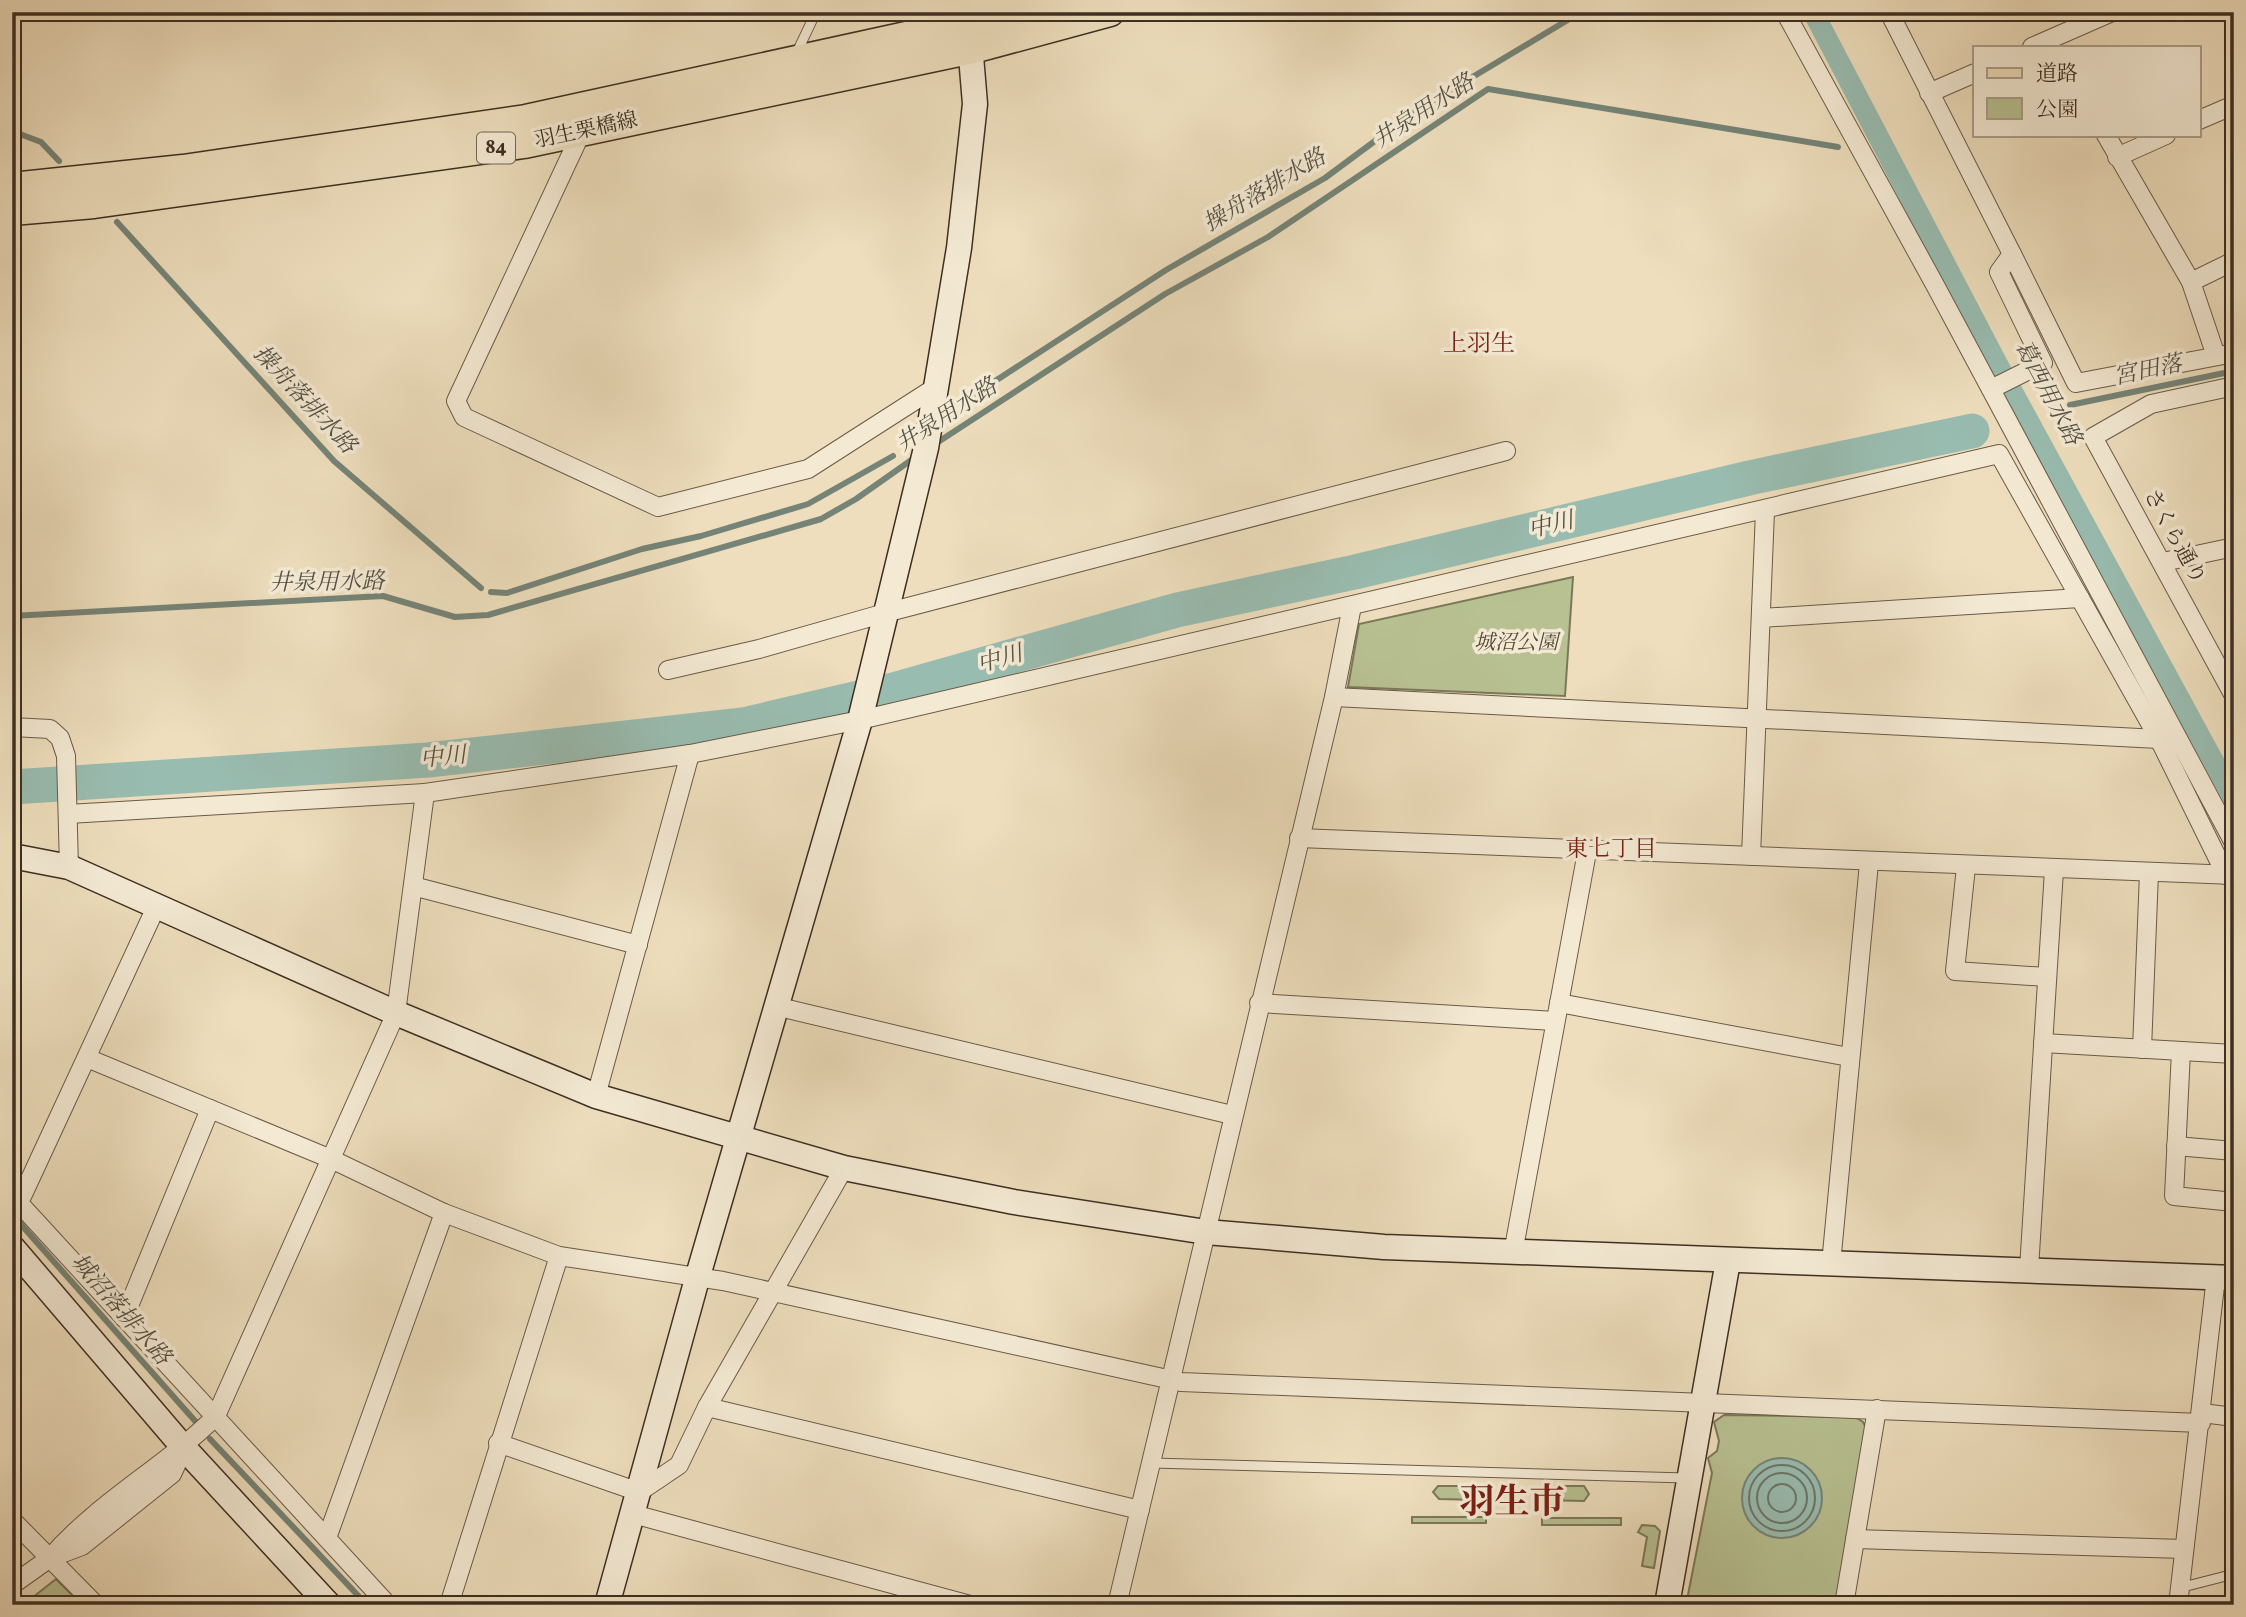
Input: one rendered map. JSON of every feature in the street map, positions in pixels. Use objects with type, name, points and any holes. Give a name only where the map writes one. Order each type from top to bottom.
[{"type":"main road","name":"羽生栗橋線","points":[[12,211],[94,204],[457,153],[582,131],[970,37],[1016,12]]},
{"type":"main road","name":"羽生栗橋線","points":[[12,187],[183,169],[526,119],[1110,12]]},
{"type":"street","points":[[1785,12],[2234,843]]},
{"type":"street","points":[[1889,12],[2076,383],[2225,355],[2191,282],[2106,136]]},
{"type":"street","points":[[2037,46],[2059,42],[2112,12]]},
{"type":"street","points":[[607,1605],[775,1006],[860,720],[926,448],[959,248],[975,104],[970,37]]},
{"type":"street","points":[[1928,93],[1973,74]]},
{"type":"street","points":[[2200,120],[2234,105]]},
{"type":"street","points":[[582,131],[456,401],[464,417],[658,507],[808,470],[936,387]]},
{"type":"street","points":[[2117,157],[2164,136]]},
{"type":"street","points":[[1991,389],[2043,363],[1999,272],[2012,254]]},
{"type":"street","points":[[2191,282],[2234,261]]},
{"type":"street","name":"さくら通り","points":[[2234,386],[2151,404],[2093,438],[2234,696]]},
{"type":"street","points":[[668,670],[759,649],[885,613],[1506,451]]},
{"type":"street","points":[[68,806],[425,793],[690,754],[860,720],[1765,511],[1999,454],[2159,739],[2230,875],[1587,852],[1299,838]]},
{"type":"street","points":[[1751,856],[1765,511]]},
{"type":"street","points":[[2163,562],[2234,547]]},
{"type":"street","points":[[1760,618],[2080,598]]},
{"type":"street","points":[[1117,1605],[1334,697],[1352,606]]},
{"type":"street","points":[[1334,697],[2159,739]]},
{"type":"street","points":[[12,727],[50,729],[60,738],[66,756],[69,867]]},
{"type":"street","points":[[596,1096],[690,754]]},
{"type":"street","points":[[12,1585],[50,1558],[82,1546],[172,1474],[184,1448],[216,1416],[396,1013],[425,793]]},
{"type":"street","points":[[1513,1253],[1587,852]]},
{"type":"street","points":[[12,856],[69,867],[396,1013],[596,1096],[844,1168],[1014,1202],[1206,1233],[1384,1247],[2225,1278],[2201,1418],[2178,1596]]},
{"type":"street","points":[[1831,1264],[1869,863]]},
{"type":"street","points":[[1966,867],[1955,971],[2048,977]]},
{"type":"street","points":[[2029,1269],[2054,870]]},
{"type":"street","points":[[2142,1049],[2149,873]]},
{"type":"street","points":[[413,886],[638,946]]},
{"type":"street","points":[[157,905],[88,1058],[17,1205],[216,1416],[388,1605]]},
{"type":"street","points":[[1259,1003],[1555,1021]]},
{"type":"street","points":[[1559,1003],[1849,1057]]},
{"type":"street","points":[[775,1006],[1232,1115]]},
{"type":"street","points":[[2043,1043],[2234,1054]]},
{"type":"street","points":[[2181,1051],[2174,1196],[2234,1202]]},
{"type":"street","points":[[88,1058],[331,1160],[444,1213],[559,1256],[723,1281],[1171,1380],[1877,1409],[2234,1417]]},
{"type":"street","points":[[124,1318],[210,1109]]},
{"type":"street","points":[[2176,1146],[2234,1151]]},
{"type":"street","points":[[636,1503],[679,1465],[707,1408],[844,1168]]},
{"type":"street","points":[[327,1538],[444,1213]]},
{"type":"street","points":[[13,1250],[184,1448],[328,1605]]},
{"type":"street","points":[[449,1605],[559,1256]]},
{"type":"street","points":[[1667,1605],[1728,1261]]},
{"type":"street","points":[[707,1408],[1140,1510]]},
{"type":"street","points":[[1844,1605],[1877,1409]]},
{"type":"street","points":[[498,1443],[636,1503],[970,1605]]},
{"type":"street","points":[[12,1520],[96,1605]]},
{"type":"street","points":[[1855,1539],[2184,1549]]},
{"type":"lane","points":[[798,50],[816,12]]},
{"type":"lane","points":[[1152,1463],[1691,1478]]},
{"type":"lane","points":[[2178,1596],[2234,1574]]},
{"type":"green space","name":"城沼公園","points":[[1573,577],[1565,696],[1348,687],[1359,624]]},
{"type":"green space","points":[[1724,1415],[1855,1417],[1863,1422],[1868,1432],[1839,1605],[1686,1605],[1712,1473],[1708,1458],[1717,1451],[1719,1441],[1714,1422]]},
{"type":"green space","points":[[1438,1486],[1480,1486],[1481,1500],[1439,1499],[1433,1492]]},
{"type":"green space","points":[[1541,1486],[1584,1486],[1589,1494],[1584,1501],[1541,1500]]},
{"type":"green space","points":[[1412,1517],[1486,1517],[1486,1523],[1412,1523]]},
{"type":"green space","points":[[1542,1518],[1621,1518],[1621,1525],[1542,1525]]},
{"type":"green space","points":[[1642,1525],[1655,1526],[1660,1531],[1654,1568],[1642,1566],[1647,1537],[1638,1532]]},
{"type":"green space","points":[[56,1579],[82,1605],[23,1605]]},
{"type":"water","points":[[1774,1458],[1790,1458],[1811,1469],[1822,1490],[1822,1506],[1811,1527],[1790,1538],[1774,1538],[1760,1532],[1748,1520],[1742,1506],[1742,1490],[1748,1476],[1760,1464]]},
{"type":"waterway","name":"操舟落排水路","points":[[966,400],[1166,270],[1325,178],[1414,112],[1581,12]]},
{"type":"waterway","name":"葛西用水路","points":[[1813,12],[1998,365],[2234,799]]},
{"type":"waterway","name":"井泉用水路","points":[[935,444],[1165,294],[1268,237],[1488,89],[1838,147]]},
{"type":"waterway","name":"操舟落排水路","points":[[12,131],[41,142],[59,161]]},
{"type":"waterway","name":"操舟落排水路","points":[[117,222],[334,461],[481,588]]},
{"type":"waterway","name":"宮田落","points":[[2070,405],[2234,371]]},
{"type":"waterway","name":"中川","points":[[12,787],[428,760],[743,725],[893,690],[1177,610],[1355,572],[1749,478],[1972,431]]},
{"type":"waterway","name":"操舟落排水路","points":[[491,592],[507,593],[642,549],[701,536],[808,504],[893,456]]},
{"type":"waterway","name":"井泉用水路","points":[[12,616],[383,596],[455,617],[488,615],[821,519],[856,499],[917,456]]},
{"type":"waterway","name":"城沼落排水路","points":[[17,1220],[196,1422]]},
{"type":"waterway","name":"城沼落排水路","points":[[210,1439],[367,1605]]},
{"type":"district","name":"上羽生","points":[[1479,345]]},
{"type":"district","name":"東七丁目","points":[[1611,850]]},
{"type":"district","name":"羽生市","points":[[1512,1504]]}]
